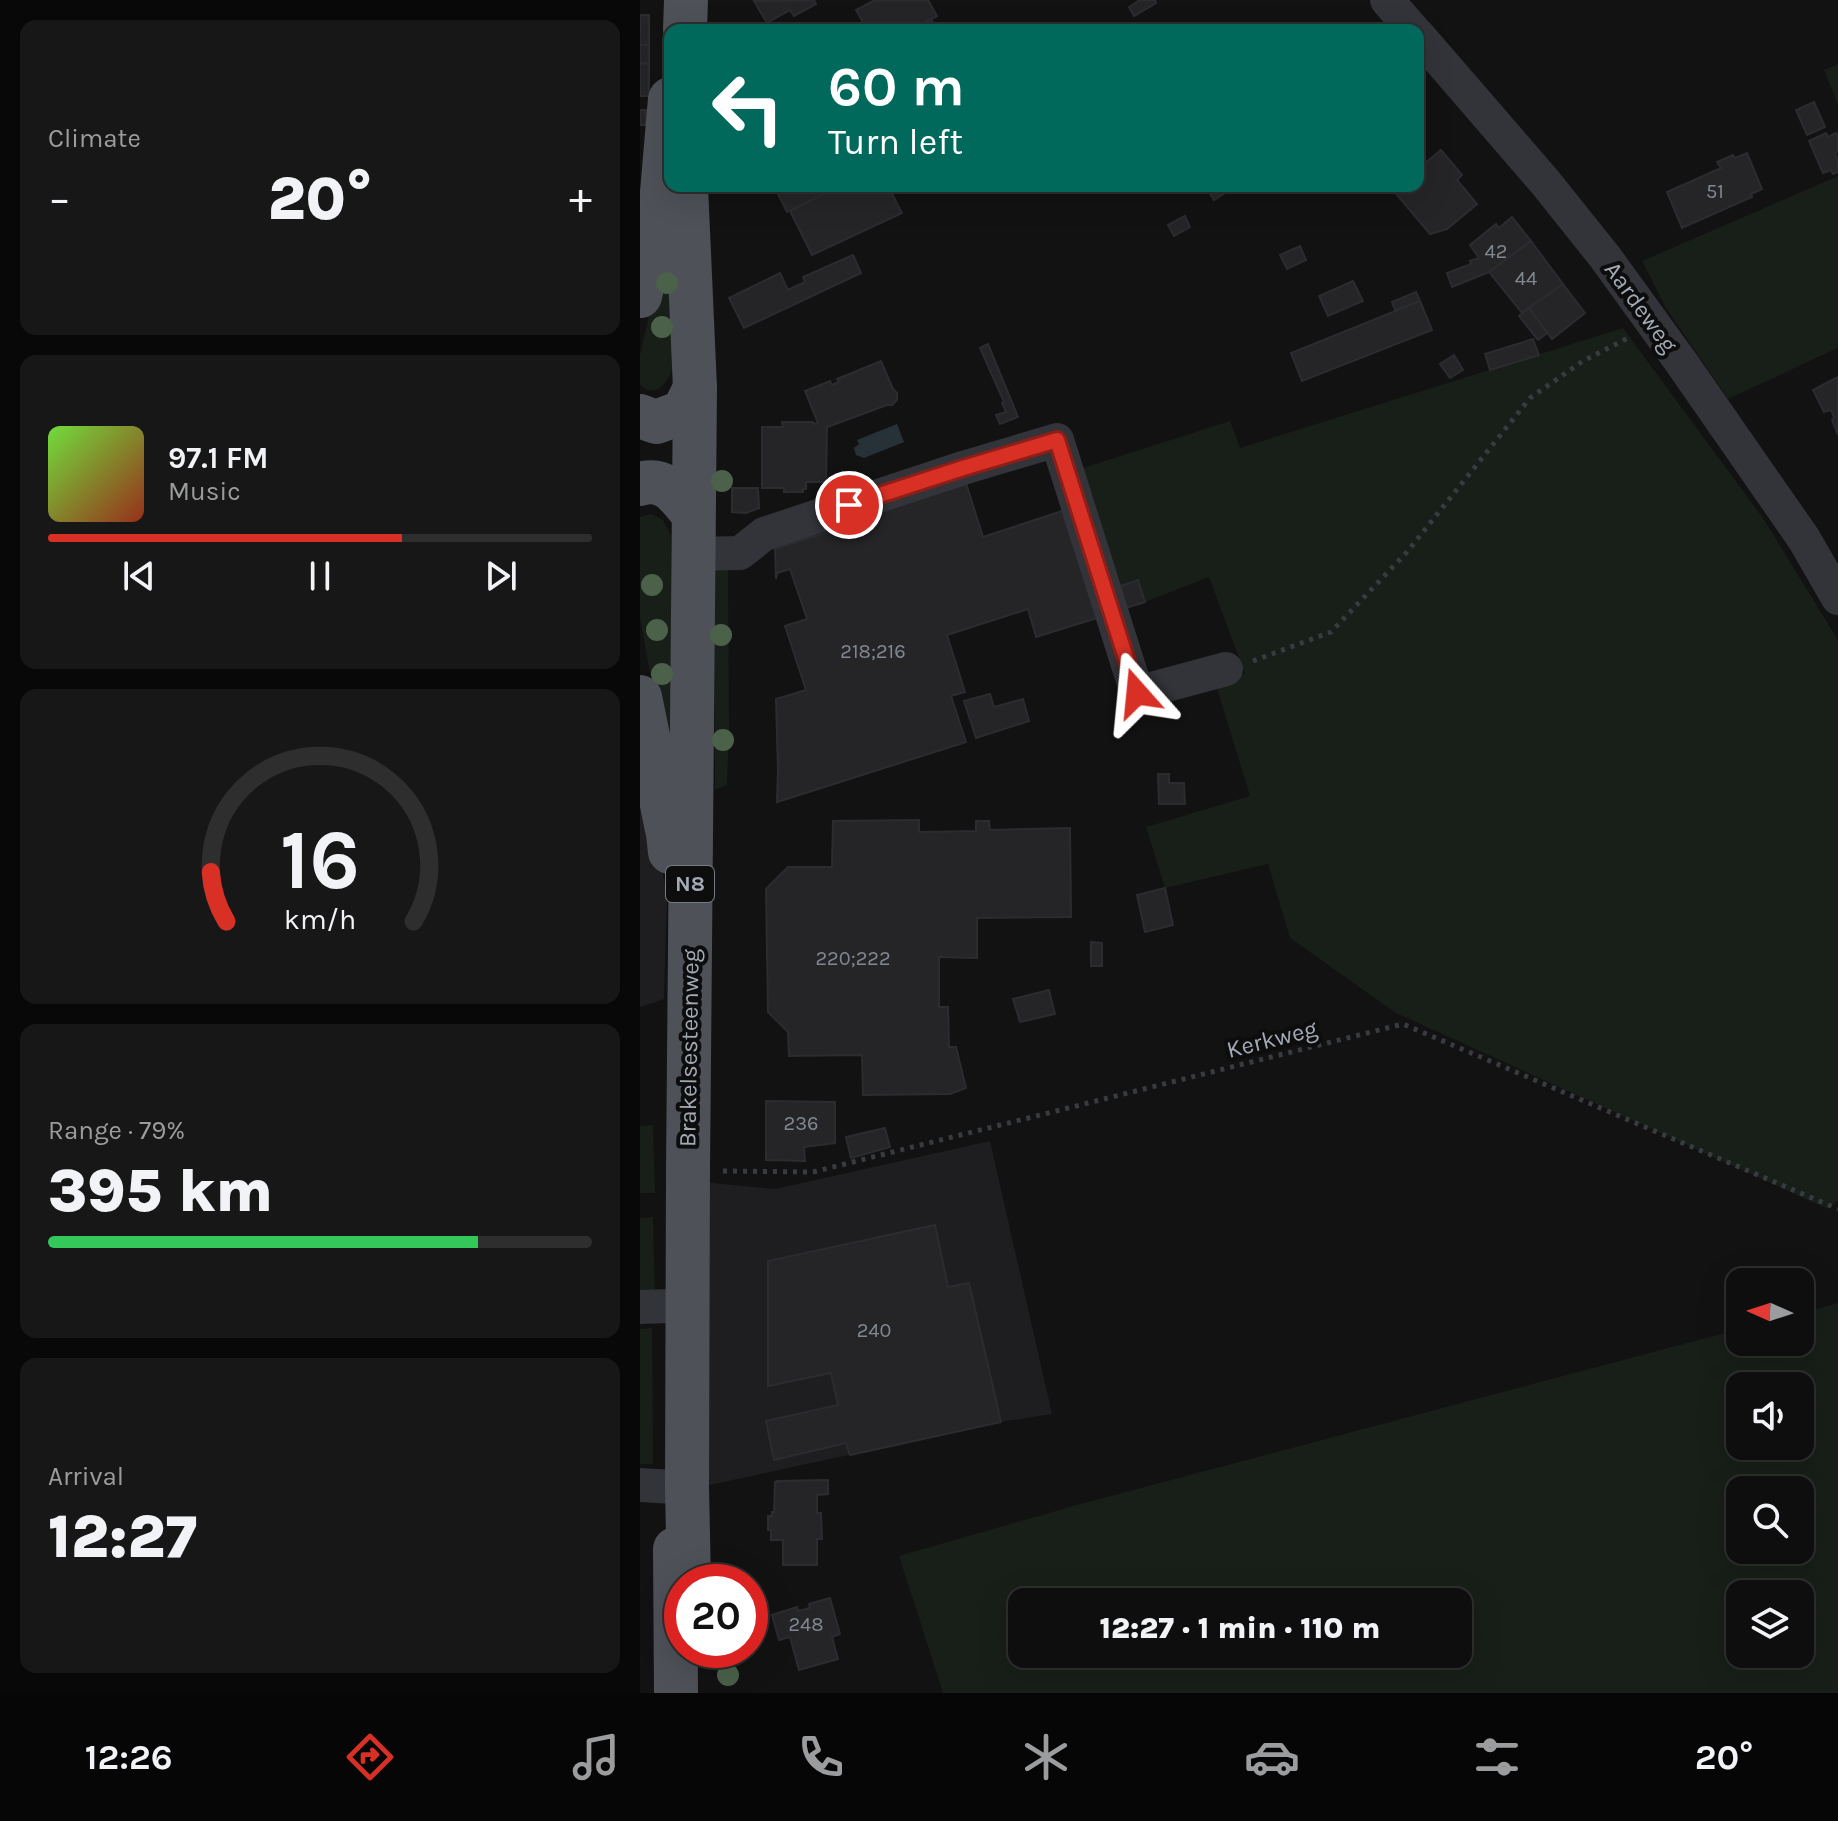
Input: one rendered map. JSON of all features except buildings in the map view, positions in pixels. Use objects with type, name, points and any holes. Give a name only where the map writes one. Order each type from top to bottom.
[{"type":"main road","points":[[672,0],[672,24]]},
{"type":"main road","points":[[685,24],[686,0]]},
{"type":"main road","points":[[640,296],[661,204],[664,169]]},
{"type":"main road","name":"Brakelsesteenweg","points":[[686,192],[695,388],[688,1170],[689,1564]]},
{"type":"main road","points":[[640,416],[656,422],[683,412],[695,388]]},
{"type":"main road","points":[[640,484],[651,481],[672,489],[693,534]]},
{"type":"main road","name":"Brakelsesteenweg","points":[[640,697],[668,834],[675,895],[656,1307],[657,1486],[676,1693]]},
{"type":"main road","points":[[691,1668],[692,1693]]},
{"type":"street","points":[[1387,0],[1408,24]]},
{"type":"street","name":"Aardeweg","points":[[1424,42],[1605,257],[1804,539],[1838,598]]},
{"type":"street","points":[[693,534],[740,553],[764,534],[1057,440],[1137,693],[1226,669]]},
{"type":"path","points":[[1226,669],[1331,632],[1407,552],[1530,398],[1583,361],[1654,325]]},
{"type":"path","name":"Kerkweg","points":[[688,1170],[813,1172],[1403,1024],[1838,1209]]},
{"type":"shaded area","points":[[1838,64],[1838,105],[1824,70]]},
{"type":"shaded area","points":[[1838,176],[1838,348],[1728,399],[1666,308],[1642,261]]},
{"type":"shaded area","points":[[672,215],[676,354],[663,385],[652,390],[640,384],[640,355]]},
{"type":"shaded area","points":[[1623,328],[1763,518],[1838,640],[1838,1201],[1826,1208],[1396,1013],[1290,938],[1268,864],[1165,888],[1146,827],[1250,796],[1215,682],[1245,674],[1209,577],[1145,602],[1138,581],[1110,590],[1077,470],[1230,421],[1240,448]]},
{"type":"shaded area","points":[[897,424],[904,442],[864,458],[856,455],[854,448],[859,444],[857,440]]},
{"type":"shaded area","points":[[651,514],[663,520],[671,536],[672,766],[667,766],[640,618],[640,517]]},
{"type":"shaded area","points":[[714,569],[728,569],[729,730],[727,785],[715,790]]},
{"type":"shaded area","points":[[640,795],[649,812],[667,893],[664,999],[640,1007]]},
{"type":"shaded area","points":[[653,1125],[655,1193],[640,1193],[640,1126]]},
{"type":"shaded area","points":[[990,1141],[1052,1414],[1001,1422],[705,1486],[701,1182],[775,1189]]},
{"type":"shaded area","points":[[653,1217],[655,1299],[640,1300],[640,1218]]},
{"type":"shaded area","points":[[1838,1303],[1838,1693],[943,1693],[899,1556],[1073,1506],[1726,1333],[1726,1356],[1814,1356],[1814,1310]]},
{"type":"shaded area","points":[[652,1328],[653,1464],[640,1464],[640,1329]]},
{"type":"route","points":[[849,505],[1057,440],[1137,693]]}]
